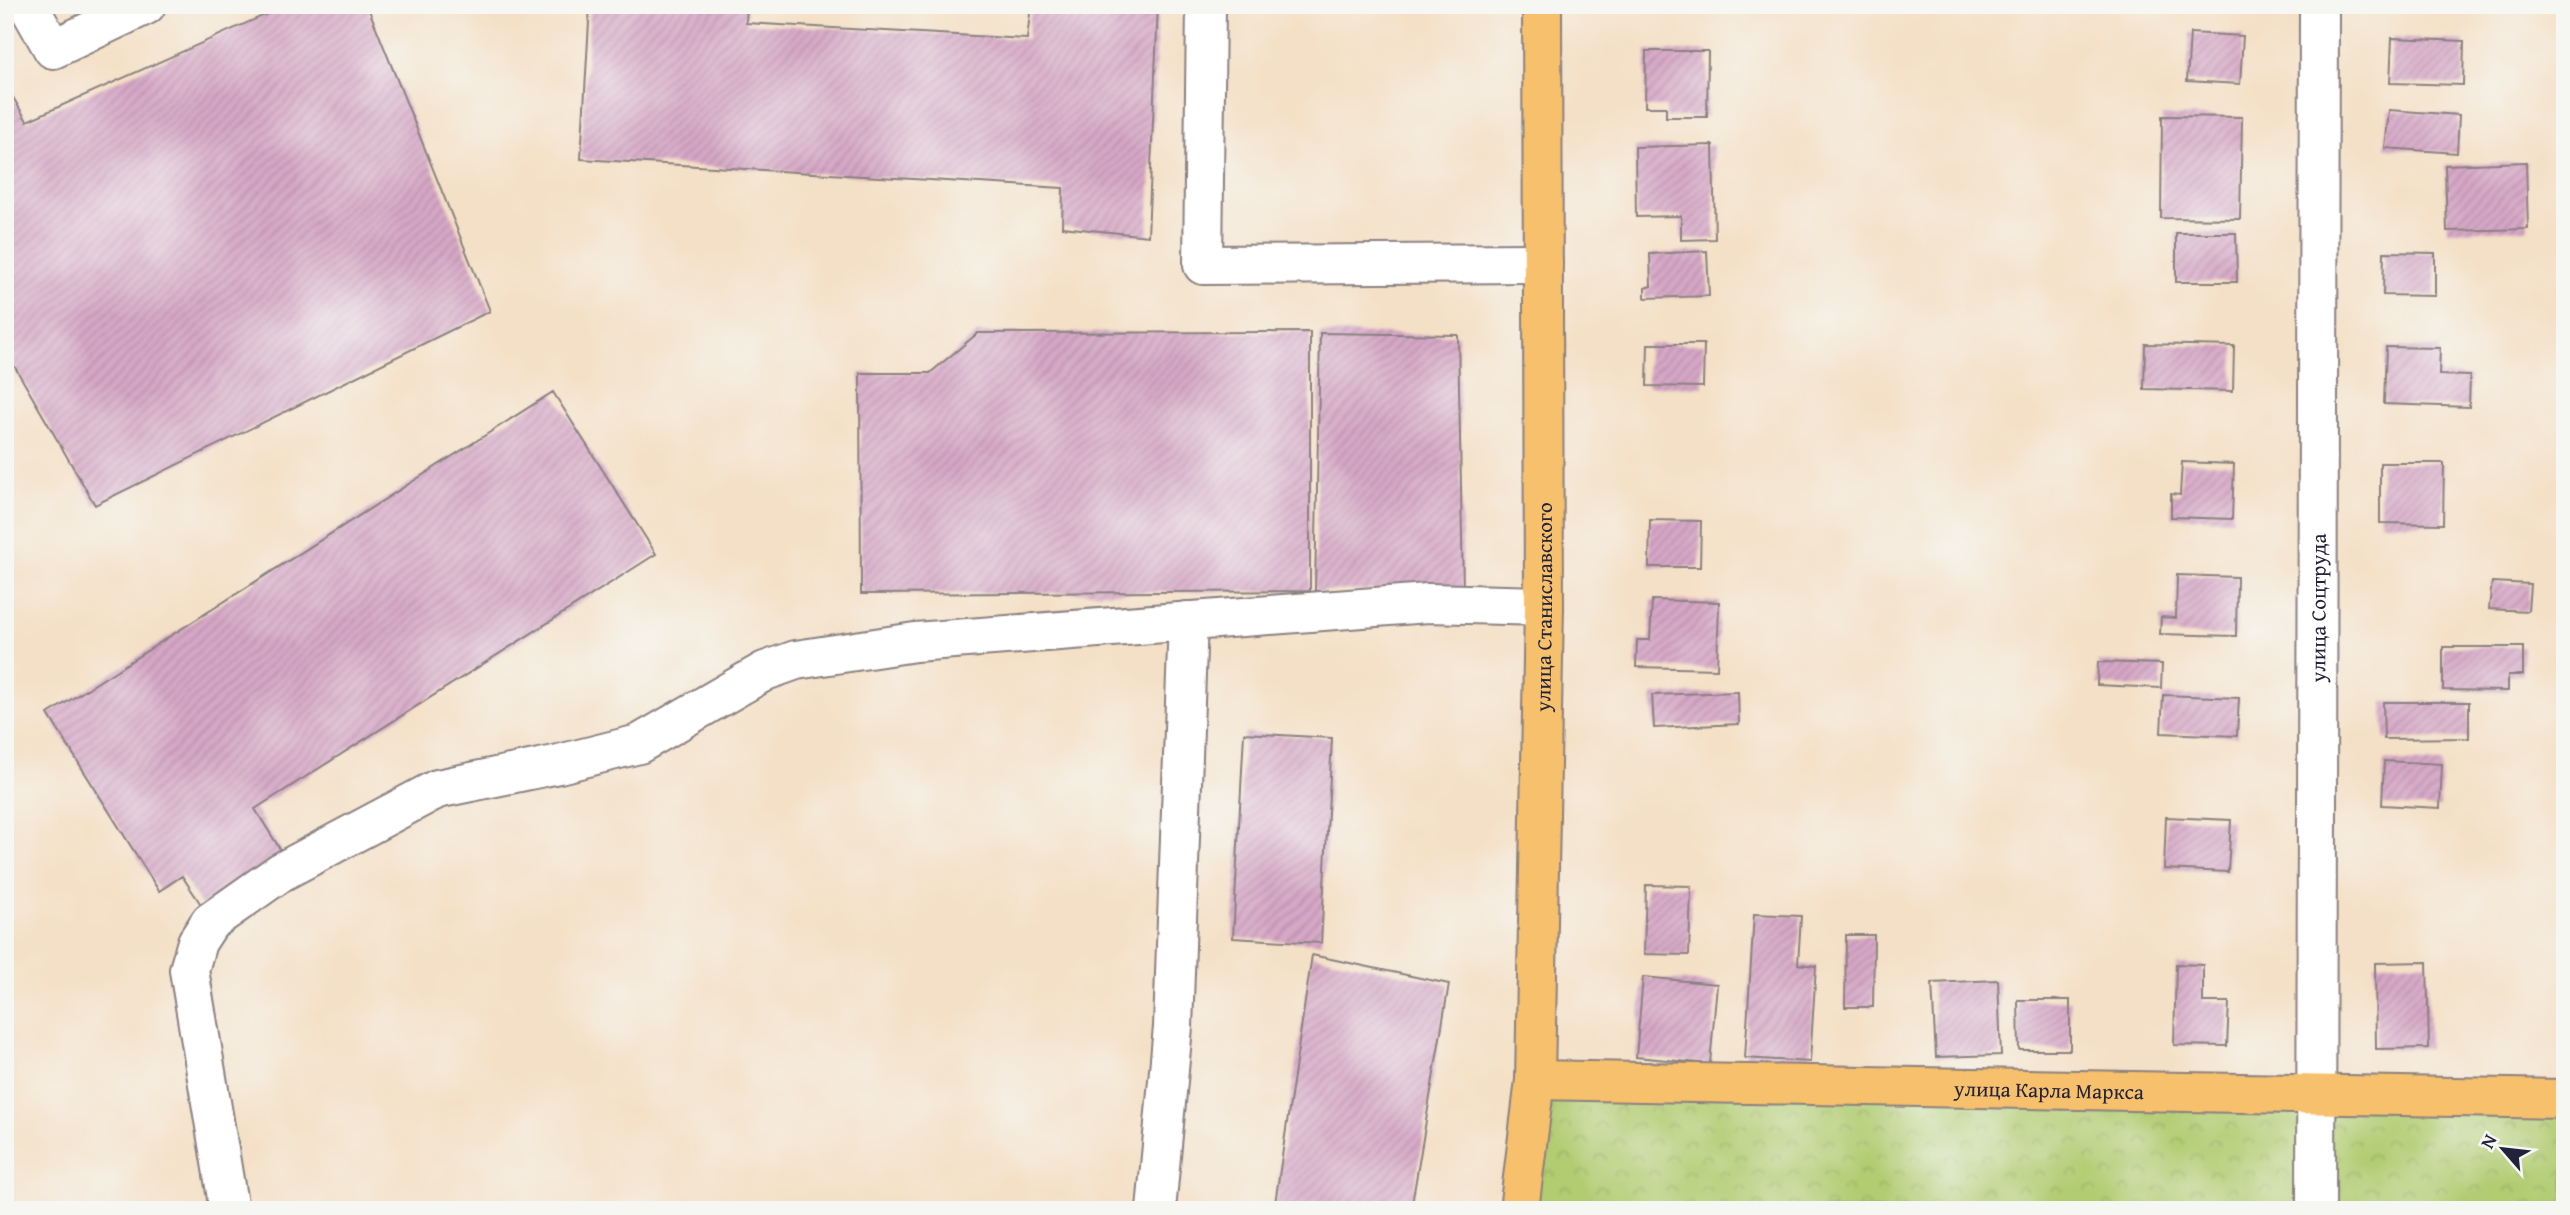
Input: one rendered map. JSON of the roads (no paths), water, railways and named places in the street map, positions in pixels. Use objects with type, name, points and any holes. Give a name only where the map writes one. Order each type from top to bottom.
[{"type":"main road","name":"улица Станиславского","points":[[1519,1210],[1535,1080],[1544,606],[1542,5]]},
{"type":"main road","name":"улица Карла Маркса","points":[[1535,1080],[2565,1099]]},
{"type":"street","points":[[28,5],[53,48],[146,5]]},
{"type":"street","points":[[1206,5],[1203,265],[1543,263]]},
{"type":"street","name":"улица Соцтруда","points":[[2315,1210],[2319,5]]},
{"type":"street","points":[[229,1210],[189,970],[197,942],[210,922],[281,872],[437,789],[559,764],[639,744],[765,671],[788,662],[915,642],[1428,603],[1544,606]]},
{"type":"street","points":[[1156,1210],[1173,1027],[1188,621]]}]
